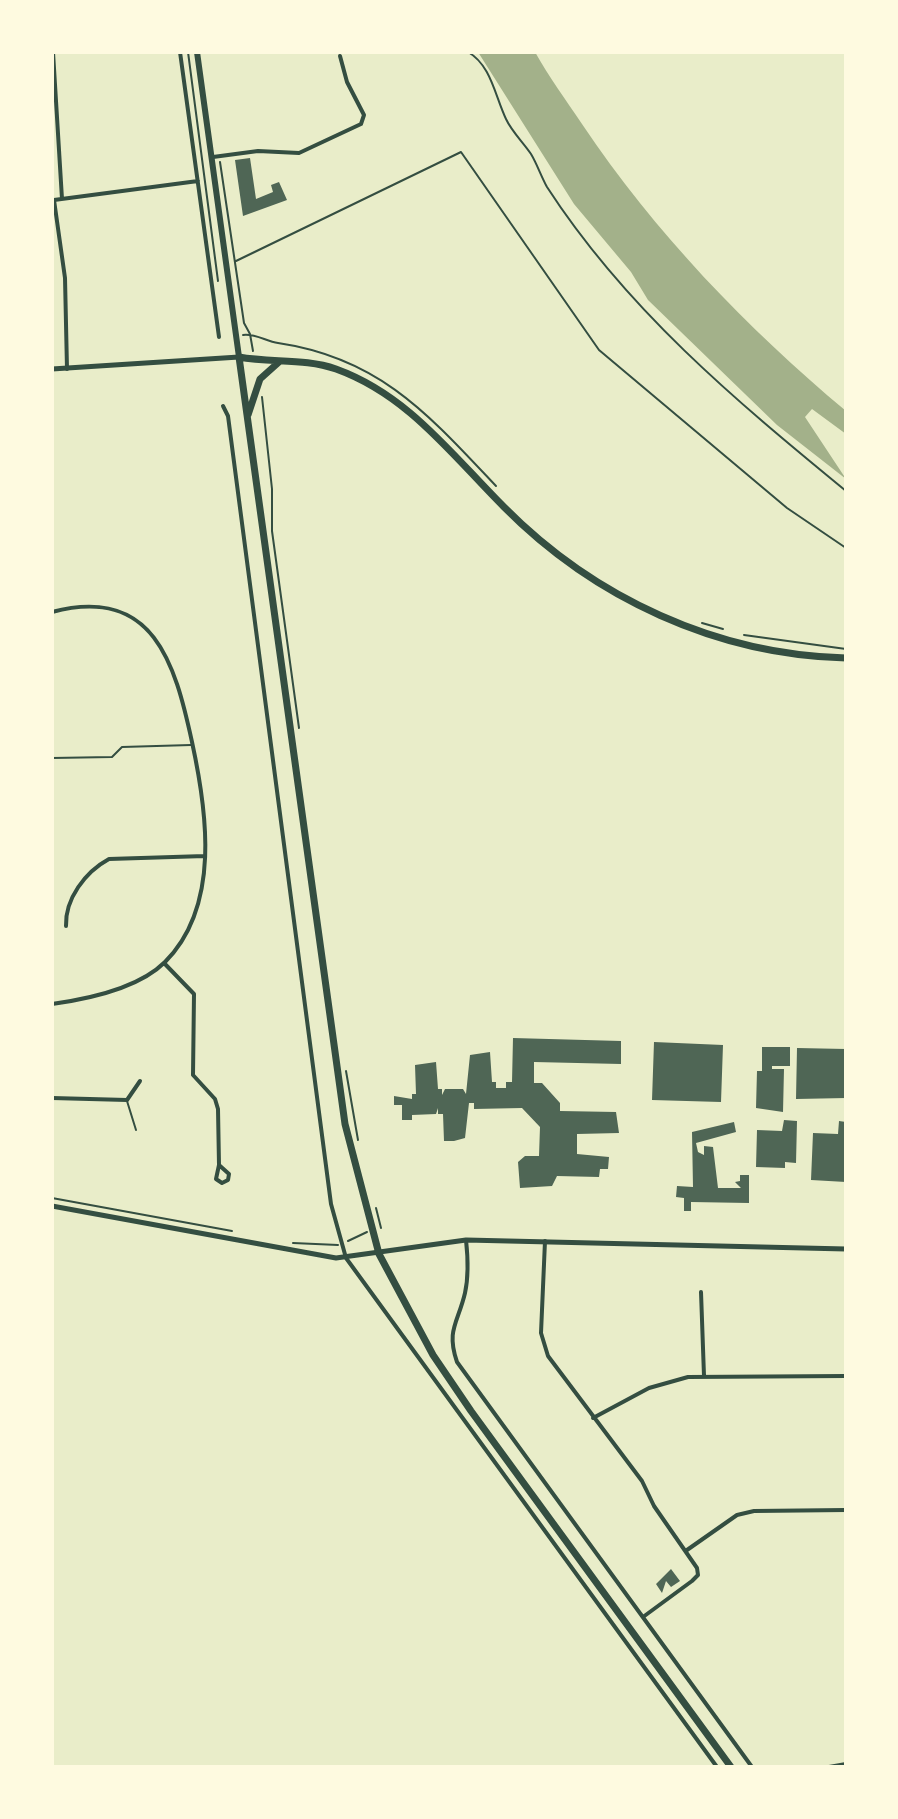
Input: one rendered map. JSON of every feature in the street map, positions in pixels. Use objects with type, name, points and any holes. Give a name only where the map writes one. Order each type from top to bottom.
[{"type":"main road","points":[[197,52],[345,1124],[371,1231],[379,1254],[433,1355],[731,1767]]},
{"type":"main road","points":[[239,357],[337,369],[409,409],[553,552],[633,603],[740,644],[846,658]]},
{"type":"main road","points":[[247,417],[260,379],[281,361]]},
{"type":"street","points":[[53,52],[62,199]]},
{"type":"street","points":[[180,52],[219,337]]},
{"type":"street","points":[[210,157],[258,151],[299,153],[361,124],[364,115],[347,82],[340,56]]},
{"type":"street","points":[[67,369],[65,278],[53,200],[198,181]]},
{"type":"street","points":[[52,369],[239,357]]},
{"type":"street","points":[[223,406],[228,416],[329,1188],[346,1258],[717,1767]]},
{"type":"street","points":[[52,612],[88,607],[114,611],[147,630],[170,660],[178,681],[205,818],[205,856],[189,922],[164,963],[118,988],[52,1004]]},
{"type":"street","points":[[66,926],[68,901],[97,867],[109,859],[205,856]]},
{"type":"street","points":[[164,963],[194,994],[193,1075],[215,1099],[218,1109],[219,1165]]},
{"type":"street","points":[[52,1098],[127,1100],[140,1081]]},
{"type":"street","points":[[52,1206],[336,1258],[466,1240],[846,1249]]},
{"type":"street","points":[[466,1240],[468,1268],[465,1293],[450,1336],[457,1362],[752,1767]]},
{"type":"street","points":[[545,1241],[541,1333],[548,1356],[642,1481],[671,1532],[687,1550],[698,1575],[643,1617]]},
{"type":"street","points":[[701,1292],[704,1376]]},
{"type":"street","points":[[593,1418],[649,1388],[704,1376],[846,1376]]},
{"type":"street","points":[[687,1550],[737,1515],[754,1511],[846,1510]]},
{"type":"street","points":[[829,1767],[846,1764]]},
{"type":"lane","points":[[52,758],[112,757],[122,747],[192,745]]},
{"type":"lane","points":[[127,1100],[136,1130]]},
{"type":"path","points":[[188,52],[220,292]]},
{"type":"path","points":[[468,52],[479,58],[507,122],[532,156],[547,186],[659,329],[744,408],[846,491]]},
{"type":"path","points":[[227,265],[461,152],[599,350],[787,508],[846,548]]},
{"type":"path","points":[[219,156],[244,323],[250,334],[260,340],[309,347],[378,376],[434,419],[503,495]]},
{"type":"path","points":[[260,379],[265,383],[262,404],[272,489],[272,531],[300,741]]},
{"type":"path","points":[[693,620],[722,629]]},
{"type":"path","points":[[737,634],[846,649]]},
{"type":"path","points":[[344,1059],[359,1146]]},
{"type":"path","points":[[52,1198],[238,1233]]},
{"type":"path","points":[[290,1242],[334,1247],[381,1228],[373,1200]]},
{"type":"shaded area","points":[[478,52],[535,52],[610,164],[671,241],[773,346],[846,411],[846,434],[812,409],[805,417],[846,479],[777,425],[648,300],[631,272],[574,204]]},
{"type":"building","points":[[250,158],[256,199],[273,192],[271,185],[279,182],[287,200],[243,216],[235,160]]},
{"type":"building","points":[[513,1038],[621,1041],[621,1064],[534,1062],[534,1083],[542,1083],[560,1103],[560,1111],[616,1112],[619,1133],[577,1134],[577,1154],[609,1157],[608,1169],[600,1169],[599,1177],[557,1176],[552,1186],[520,1188],[518,1162],[525,1156],[539,1156],[540,1127],[522,1108],[474,1109],[474,1103],[469,1103],[465,1138],[454,1141],[444,1141],[443,1114],[438,1114],[438,1108],[436,1114],[412,1115],[412,1120],[402,1120],[402,1105],[394,1105],[394,1096],[412,1099],[412,1094],[416,1094],[415,1065],[436,1062],[438,1089],[442,1089],[442,1095],[445,1089],[463,1089],[466,1094],[470,1055],[490,1052],[492,1082],[496,1082],[496,1088],[506,1088],[506,1082],[512,1082]]},
{"type":"building","points":[[654,1042],[723,1045],[721,1102],[652,1100]]},
{"type":"building","points":[[762,1047],[790,1047],[790,1066],[772,1066],[772,1069],[784,1069],[783,1112],[756,1108],[757,1071],[762,1071]]},
{"type":"building","points":[[797,1048],[846,1049],[846,1098],[796,1099]]},
{"type":"building","points":[[784,1120],[797,1121],[796,1163],[785,1162],[785,1168],[756,1167],[757,1130],[782,1131]]},
{"type":"building","points":[[839,1121],[846,1122],[846,1182],[811,1180],[813,1133],[838,1134]]},
{"type":"building","points":[[734,1122],[736,1132],[696,1143],[698,1152],[704,1155],[704,1146],[713,1147],[718,1188],[741,1188],[735,1182],[740,1181],[740,1175],[749,1175],[749,1203],[691,1202],[691,1211],[684,1211],[684,1198],[676,1197],[677,1186],[693,1187],[692,1132]]},
{"type":"building","points":[[671,1569],[680,1581],[671,1587],[666,1581],[662,1593],[656,1584]]}]
